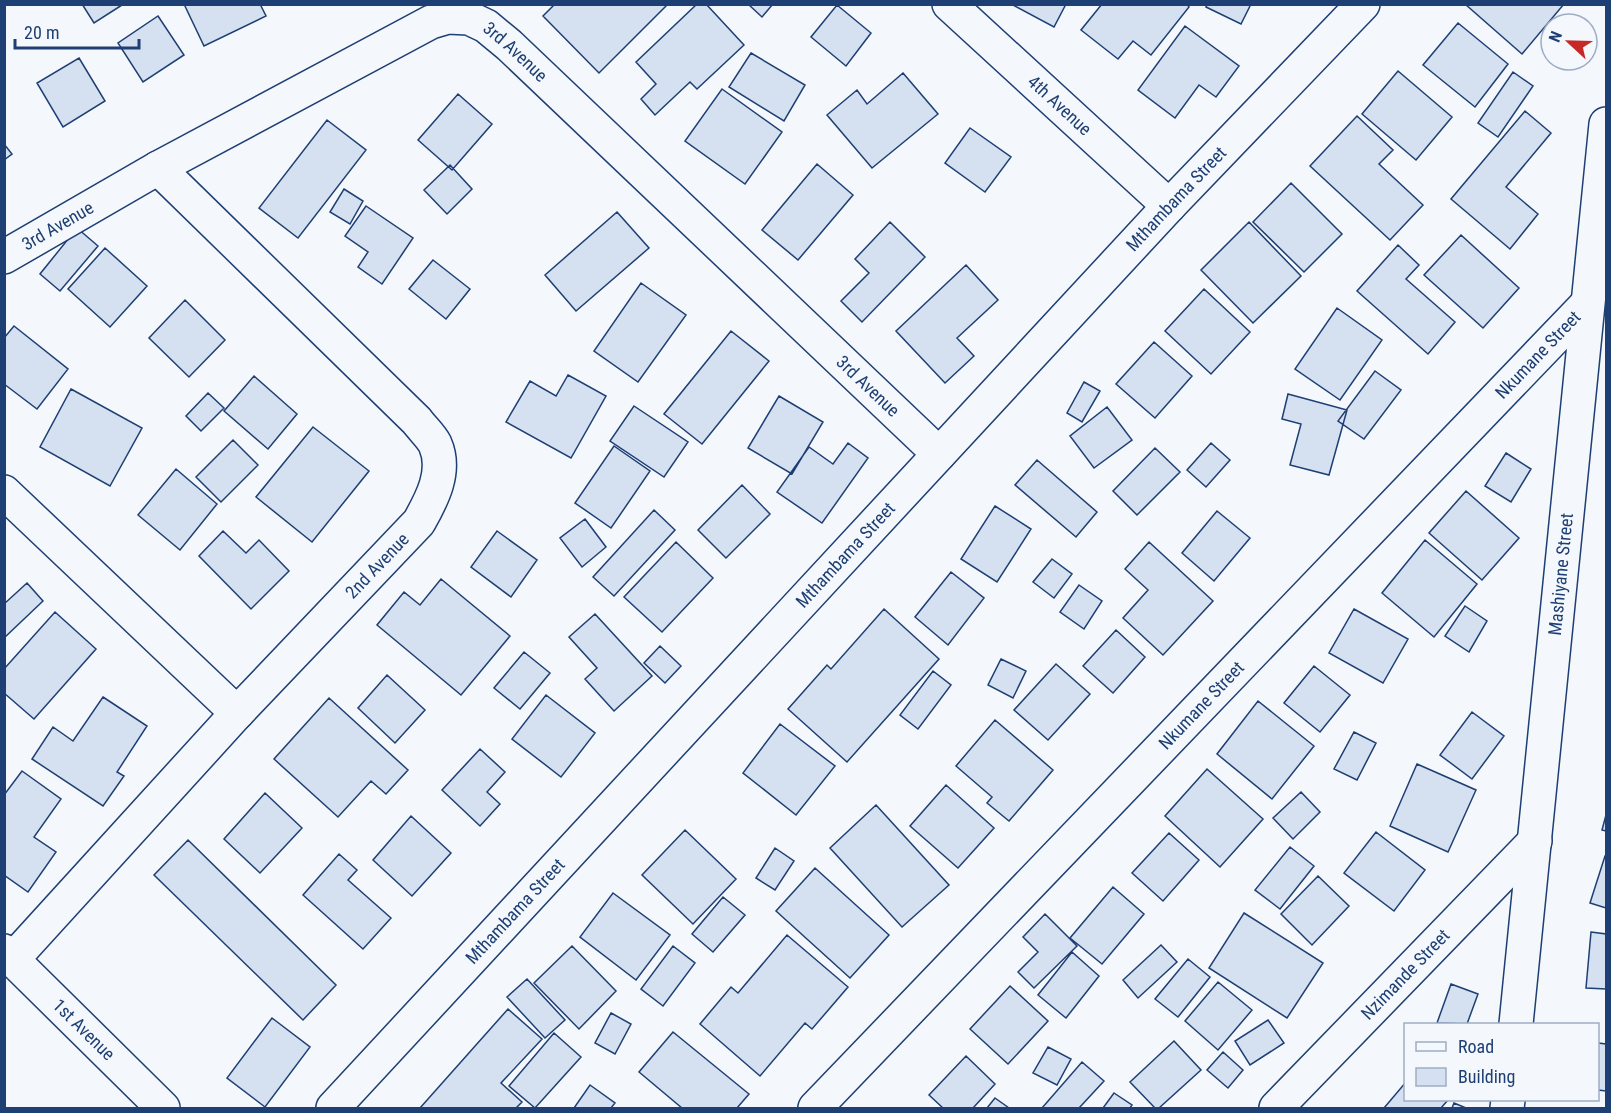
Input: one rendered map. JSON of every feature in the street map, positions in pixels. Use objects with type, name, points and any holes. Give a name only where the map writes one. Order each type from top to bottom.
[{"type":"street","name":"4th Avenue","points":[[949,4],[1169,206]]},
{"type":"street","name":"Mthambama Street","points":[[333,1108],[1169,206],[1363,4]]},
{"type":"street","name":"3rd Avenue","points":[[4,257],[158,168],[431,22],[487,15],[939,454]]},
{"type":"street","name":"Mashiyane Street","points":[[1516,1023],[1606,124]]},
{"type":"street","name":"2nd Avenue","points":[[9,955],[419,522],[434,492],[439,463],[435,444],[417,421],[158,168]]},
{"type":"street","name":"Nkumane Street","points":[[815,1108],[1587,303]]},
{"type":"street","points":[[4,492],[237,713]]},
{"type":"street","name":"Nzimande Street","points":[[1276,1108],[1535,841]]},
{"type":"street","name":"1st Avenue","points":[[9,955],[163,1108]]},
{"type":"building","points":[[82,4],[121,4],[122,5],[94,23]]},
{"type":"building","points":[[184,4],[260,4],[266,16],[204,46]]},
{"type":"building","points":[[555,4],[668,4],[599,73],[543,16]]},
{"type":"building","points":[[697,4],[706,4],[744,45],[697,89],[690,82],[655,115],[641,99],[656,84],[636,62]]},
{"type":"building","points":[[748,4],[773,4],[762,17]]},
{"type":"building","points":[[1011,4],[1066,4],[1054,27]]},
{"type":"building","points":[[1102,4],[1187,4],[1189,7],[1151,55],[1133,41],[1118,59],[1081,30]]},
{"type":"building","points":[[1207,4],[1251,4],[1241,24],[1206,7]]},
{"type":"building","points":[[1465,4],[1564,4],[1557,12],[1539,12],[1539,34],[1522,54]]},
{"type":"building","points":[[837,5],[871,33],[846,66],[811,37]]},
{"type":"building","points":[[158,16],[184,55],[143,82],[118,43]]},
{"type":"building","points":[[1458,23],[1508,64],[1475,107],[1423,65]]},
{"type":"building","points":[[1185,26],[1239,66],[1216,97],[1199,85],[1175,118],[1138,90]]},
{"type":"building","points":[[751,53],[805,85],[784,121],[729,87]]},
{"type":"building","points":[[79,58],[105,101],[63,127],[37,83]]},
{"type":"building","points":[[1398,71],[1452,117],[1416,160],[1362,114]]},
{"type":"building","points":[[1513,72],[1533,86],[1498,137],[1478,123]]},
{"type":"building","points":[[903,73],[938,114],[872,168],[827,115],[857,90],[867,104]]},
{"type":"building","points":[[722,89],[782,132],[745,184],[685,141]]},
{"type":"building","points":[[458,94],[492,124],[452,170],[418,140]]},
{"type":"building","points":[[1525,111],[1551,133],[1506,187],[1538,214],[1510,249],[1451,199]]},
{"type":"building","points":[[1357,116],[1393,150],[1379,164],[1423,205],[1390,240],[1310,166]]},
{"type":"building","points":[[327,120],[366,150],[298,238],[259,208]]},
{"type":"building","points":[[970,128],[1011,157],[985,192],[945,163]]},
{"type":"building","points":[[4,144],[12,154],[4,160]]},
{"type":"building","points":[[817,164],[853,195],[798,260],[762,230]]},
{"type":"building","points":[[450,165],[472,189],[447,214],[424,190]]},
{"type":"building","points":[[1291,183],[1342,234],[1304,272],[1253,222]]},
{"type":"building","points":[[344,189],[363,201],[350,224],[330,212]]},
{"type":"building","points":[[366,206],[413,238],[382,284],[358,267],[368,252],[345,236]]},
{"type":"building","points":[[617,212],[649,248],[576,311],[545,275]]},
{"type":"building","points":[[890,222],[925,257],[862,322],[841,301],[869,273],[855,259]]},
{"type":"building","points":[[1249,222],[1301,276],[1253,323],[1201,270]]},
{"type":"building","points":[[77,228],[98,246],[60,291],[40,274]]},
{"type":"building","points":[[1461,235],[1519,288],[1483,328],[1424,275]]},
{"type":"building","points":[[1398,245],[1419,265],[1406,279],[1455,322],[1428,354],[1357,291]]},
{"type":"building","points":[[105,248],[147,286],[110,327],[68,289]]},
{"type":"building","points":[[433,260],[470,289],[446,319],[409,289]]},
{"type":"building","points":[[966,265],[998,300],[957,338],[974,356],[945,383],[896,331]]},
{"type":"building","points":[[641,283],[686,315],[638,382],[594,351]]},
{"type":"building","points":[[1204,289],[1250,332],[1211,374],[1165,331]]},
{"type":"building","points":[[185,300],[225,340],[189,377],[149,338]]},
{"type":"building","points":[[1337,308],[1382,340],[1340,400],[1295,369]]},
{"type":"building","points":[[14,326],[68,369],[37,409],[4,384],[4,338]]},
{"type":"building","points":[[731,331],[769,361],[702,444],[664,414]]},
{"type":"building","points":[[1154,342],[1192,376],[1155,418],[1116,384]]},
{"type":"building","points":[[1375,371],[1401,390],[1364,439],[1338,421]]},
{"type":"building","points":[[568,375],[606,396],[571,458],[506,422],[530,381],[556,396]]},
{"type":"building","points":[[254,376],[297,414],[268,449],[224,411]]},
{"type":"building","points":[[1084,382],[1100,391],[1082,422],[1067,413]]},
{"type":"building","points":[[71,389],[142,428],[110,486],[40,447]]},
{"type":"building","points":[[208,393],[224,408],[201,431],[186,416]]},
{"type":"building","points":[[1288,394],[1347,410],[1329,475],[1290,465],[1301,424],[1282,419]]},
{"type":"building","points":[[779,396],[823,422],[792,474],[748,448]]},
{"type":"building","points":[[634,406],[688,442],[664,477],[610,441]]},
{"type":"building","points":[[1107,407],[1132,440],[1094,468],[1070,436]]},
{"type":"building","points":[[313,427],[369,471],[312,542],[256,497]]},
{"type":"building","points":[[233,440],[258,465],[221,502],[196,477]]},
{"type":"building","points":[[848,443],[868,458],[822,523],[777,492],[809,447],[833,464]]},
{"type":"building","points":[[1211,443],[1230,460],[1206,487],[1187,470]]},
{"type":"building","points":[[614,446],[650,471],[611,528],[575,503]]},
{"type":"building","points":[[1155,448],[1180,472],[1137,515],[1113,491]]},
{"type":"building","points":[[1506,453],[1531,469],[1511,502],[1485,486]]},
{"type":"building","points":[[1037,460],[1097,512],[1076,537],[1015,485]]},
{"type":"building","points":[[176,469],[217,504],[180,550],[138,515]]},
{"type":"building","points":[[742,485],[770,514],[726,558],[698,530]]},
{"type":"building","points":[[1466,491],[1519,538],[1482,580],[1429,533]]},
{"type":"building","points":[[995,506],[1031,529],[997,582],[961,559]]},
{"type":"building","points":[[654,510],[675,530],[614,596],[593,577]]},
{"type":"building","points":[[1217,511],[1250,538],[1214,581],[1182,553]]},
{"type":"building","points":[[585,519],[606,547],[582,567],[560,538]]},
{"type":"building","points":[[223,531],[246,553],[259,540],[289,571],[251,609],[199,556]]},
{"type":"building","points":[[497,531],[537,560],[511,597],[471,567]]},
{"type":"building","points":[[1425,540],[1477,584],[1434,637],[1382,593]]},
{"type":"building","points":[[676,542],[713,578],[662,632],[624,597]]},
{"type":"building","points":[[1149,542],[1213,601],[1163,655],[1123,618],[1148,590],[1125,569]]},
{"type":"building","points":[[1052,559],[1072,574],[1054,598],[1033,582]]},
{"type":"building","points":[[951,572],[984,598],[948,645],[915,617]]},
{"type":"building","points":[[441,579],[510,636],[461,695],[377,625],[404,592],[420,605]]},
{"type":"building","points":[[27,583],[43,601],[4,638],[4,604]]},
{"type":"building","points":[[1079,585],[1102,601],[1084,629],[1060,612]]},
{"type":"building","points":[[1465,606],[1487,621],[1469,652],[1445,636]]},
{"type":"building","points":[[884,609],[939,659],[847,762],[788,709],[827,665],[831,669]]},
{"type":"building","points":[[1354,609],[1408,639],[1383,683],[1329,653]]},
{"type":"building","points":[[55,612],[96,649],[34,719],[4,693],[4,669]]},
{"type":"building","points":[[595,614],[652,676],[614,711],[585,679],[597,668],[569,637]]},
{"type":"building","points":[[1116,630],[1145,657],[1113,693],[1083,666]]},
{"type":"building","points":[[660,646],[681,666],[665,683],[644,663]]},
{"type":"building","points":[[524,652],[550,673],[520,709],[494,688]]},
{"type":"building","points":[[1001,659],[1026,671],[1013,698],[988,685]]},
{"type":"building","points":[[1056,664],[1090,694],[1048,740],[1014,710]]},
{"type":"building","points":[[1314,666],[1350,695],[1320,732],[1284,703]]},
{"type":"building","points":[[933,671],[951,685],[918,729],[900,715]]},
{"type":"building","points":[[387,675],[425,710],[395,743],[358,708]]},
{"type":"building","points":[[546,695],[595,733],[561,777],[512,739]]},
{"type":"building","points":[[103,697],[147,726],[117,772],[124,776],[103,806],[32,759],[53,727],[73,741]]},
{"type":"building","points":[[329,698],[408,770],[386,794],[371,781],[338,817],[274,759]]},
{"type":"building","points":[[1258,701],[1314,746],[1272,799],[1217,754]]},
{"type":"building","points":[[1472,712],[1504,736],[1472,779],[1440,755]]},
{"type":"building","points":[[995,720],[1053,770],[1009,821],[987,803],[992,797],[956,766]]},
{"type":"building","points":[[780,724],[835,766],[796,815],[743,773]]},
{"type":"building","points":[[1354,732],[1376,743],[1357,780],[1334,769]]},
{"type":"building","points":[[480,749],[505,772],[487,792],[500,804],[480,826],[442,790]]},
{"type":"building","points":[[1417,764],[1476,790],[1448,852],[1390,826]]},
{"type":"building","points":[[1207,769],[1263,819],[1220,867],[1165,816]]},
{"type":"building","points":[[22,771],[61,799],[34,837],[56,852],[28,892],[4,875],[4,795]]},
{"type":"building","points":[[946,785],[994,828],[958,868],[910,826]]},
{"type":"building","points":[[1301,792],[1320,812],[1293,839],[1273,818]]},
{"type":"building","points":[[265,793],[302,828],[260,873],[224,839]]},
{"type":"building","points":[[876,805],[949,885],[902,927],[830,848]]},
{"type":"building","points":[[1606,815],[1606,831],[1602,830]]},
{"type":"building","points":[[411,816],[451,853],[412,896],[373,860]]},
{"type":"building","points":[[685,830],[736,879],[693,924],[642,875]]},
{"type":"building","points":[[1376,832],[1425,870],[1394,911],[1344,873]]},
{"type":"building","points":[[1169,833],[1199,860],[1163,901],[1132,873]]},
{"type":"building","points":[[188,840],[336,985],[303,1020],[154,875]]},
{"type":"building","points":[[1290,847],[1314,866],[1280,909],[1255,890]]},
{"type":"building","points":[[775,848],[794,861],[775,890],[756,878]]},
{"type":"building","points":[[339,854],[357,870],[348,880],[391,918],[363,949],[303,895]]},
{"type":"building","points":[[1606,856],[1606,908],[1590,903]]},
{"type":"building","points":[[815,868],[889,935],[850,978],[776,911]]},
{"type":"building","points":[[1318,876],[1349,906],[1312,945],[1281,914]]},
{"type":"building","points":[[1113,887],[1144,914],[1102,964],[1070,938]]},
{"type":"building","points":[[613,893],[670,935],[636,980],[580,937]]},
{"type":"building","points":[[723,897],[745,915],[713,952],[692,934]]},
{"type":"building","points":[[1244,913],[1323,963],[1287,1018],[1209,968]]},
{"type":"building","points":[[1045,914],[1077,946],[1034,988],[1018,972],[1038,952],[1023,937]]},
{"type":"building","points":[[1591,932],[1606,934],[1606,989],[1586,988]]},
{"type":"building","points":[[787,935],[848,987],[812,1029],[805,1023],[760,1076],[700,1024],[731,987],[738,993]]},
{"type":"building","points":[[1161,945],[1177,962],[1138,998],[1123,980]]},
{"type":"building","points":[[572,946],[616,991],[579,1029],[534,983]]},
{"type":"building","points":[[673,946],[695,963],[663,1006],[641,989]]},
{"type":"building","points":[[1072,952],[1099,976],[1066,1018],[1038,995]]},
{"type":"building","points":[[1188,959],[1210,977],[1178,1017],[1155,999]]},
{"type":"building","points":[[527,979],[565,1020],[545,1038],[507,997]]},
{"type":"building","points":[[1218,982],[1252,1010],[1218,1050],[1185,1021]]},
{"type":"building","points":[[1451,984],[1478,994],[1467,1023],[1437,1023]]},
{"type":"building","points":[[1010,986],[1048,1021],[1008,1064],[970,1029]]},
{"type":"building","points":[[508,1009],[542,1039],[501,1083],[522,1102],[516,1108],[420,1108]]},
{"type":"building","points":[[611,1013],[631,1024],[615,1054],[595,1043]]},
{"type":"building","points":[[272,1018],[310,1047],[265,1107],[227,1078]]},
{"type":"building","points":[[1268,1020],[1284,1043],[1250,1065],[1235,1041]]},
{"type":"building","points":[[673,1032],[749,1094],[737,1108],[682,1108],[639,1072]]},
{"type":"building","points":[[554,1033],[581,1057],[535,1108],[509,1086]]},
{"type":"building","points":[[1174,1041],[1201,1070],[1159,1108],[1155,1108],[1130,1082]]},
{"type":"building","points":[[1599,1043],[1606,1044],[1606,1091],[1599,1090]]},
{"type":"building","points":[[1048,1047],[1071,1059],[1057,1085],[1033,1073]]},
{"type":"building","points":[[1223,1052],[1243,1070],[1228,1088],[1207,1070]]},
{"type":"building","points":[[966,1056],[995,1084],[973,1108],[943,1108],[929,1095]]},
{"type":"building","points":[[1082,1062],[1104,1081],[1079,1108],[1042,1108]]},
{"type":"building","points":[[1404,1084],[1404,1101],[1447,1101],[1441,1108],[1384,1108]]},
{"type":"building","points":[[590,1085],[615,1103],[611,1108],[574,1108]]},
{"type":"building","points":[[1114,1093],[1132,1105],[1130,1108],[1103,1108]]},
{"type":"building","points":[[995,1098],[1009,1108],[987,1108]]},
{"type":"building","points":[[1454,1103],[1466,1108],[1452,1108]]}]
